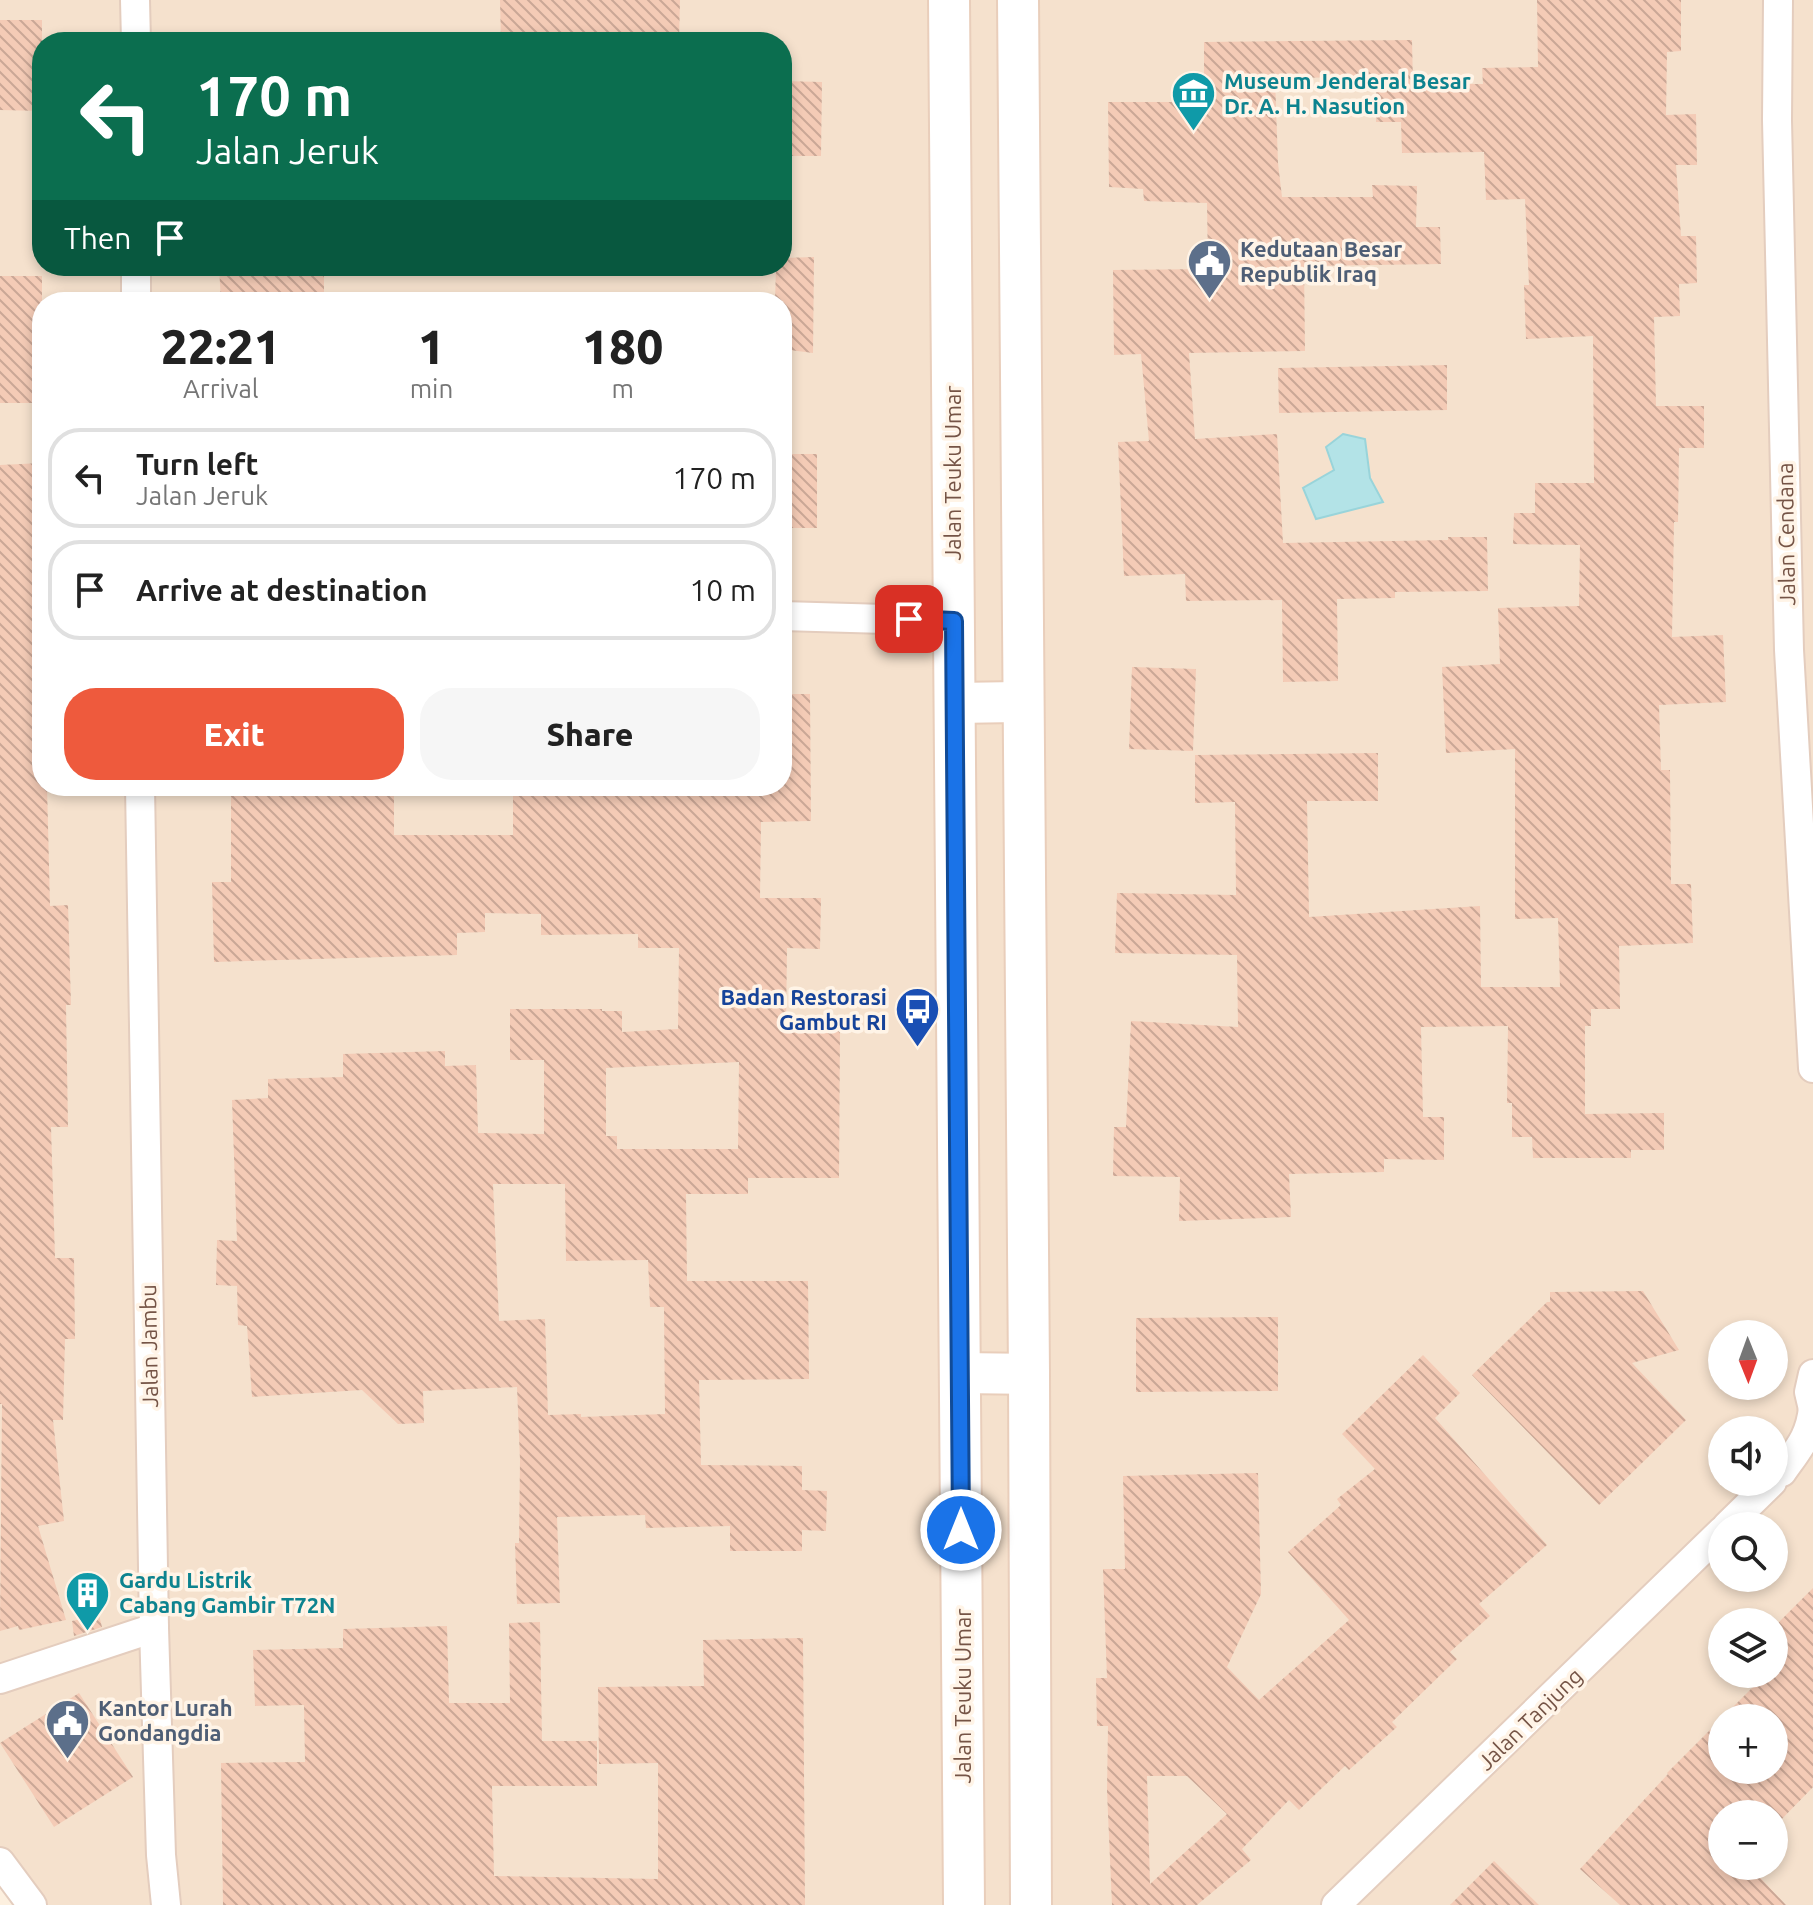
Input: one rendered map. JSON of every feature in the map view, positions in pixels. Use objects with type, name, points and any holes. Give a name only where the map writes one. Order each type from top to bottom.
[{"type":"street","points":[[135,0],[136,32]]},
{"type":"street","name":"Jalan Teuku Umar","points":[[949,0],[964,1905]]},
{"type":"street","points":[[1018,0],[1031,1905]]},
{"type":"street","name":"Jalan Cendana","points":[[1778,0],[1789,650],[1813,1068]]},
{"type":"street","points":[[792,616],[954,621]]},
{"type":"street","points":[[955,703],[1023,702]]},
{"type":"street","name":"Jalan Jambu","points":[[140,796],[154,1628],[161,1855],[166,1905]]},
{"type":"street","points":[[960,1373],[1029,1374]]},
{"type":"street","points":[[1788,1461],[1808,1433],[1813,1408],[1809,1392],[1813,1374]]},
{"type":"street","points":[[1788,1467],[1813,1449]]},
{"type":"street","points":[[1741,1512],[1758,1496]]},
{"type":"street","name":"Jalan Tanjung","points":[[1336,1905],[1708,1545]]},
{"type":"street","points":[[0,1679],[154,1628]]},
{"type":"street","points":[[0,1862],[32,1905]]},
{"type":"shaded area","points":[[0,0],[1813,0],[1813,1905],[23,1905],[0,1875]]},
{"type":"water","points":[[1343,434],[1365,439],[1370,478],[1383,502],[1316,519],[1303,488],[1334,470],[1326,447]]},
{"type":"building","points":[[500,0],[680,0],[679,32],[501,32]]},
{"type":"building","points":[[1537,0],[1681,0],[1681,51],[1667,52],[1666,115],[1696,114],[1697,165],[1676,165],[1681,236],[1696,236],[1697,283],[1679,284],[1680,316],[1654,317],[1656,406],[1704,406],[1704,448],[1679,448],[1672,637],[1723,635],[1726,702],[1659,705],[1661,770],[1670,770],[1671,884],[1691,884],[1693,943],[1619,946],[1620,1009],[1591,1009],[1591,1026],[1585,1026],[1585,1114],[1664,1113],[1664,1150],[1631,1150],[1631,1158],[1533,1158],[1532,1137],[1512,1137],[1512,1103],[1507,1103],[1508,1026],[1421,1027],[1423,1117],[1444,1117],[1444,1160],[1384,1159],[1384,1172],[1289,1174],[1291,1217],[1179,1221],[1180,1177],[1113,1176],[1114,1127],[1126,1127],[1131,1021],[1238,1027],[1237,955],[1115,953],[1117,893],[1236,895],[1235,802],[1195,803],[1195,755],[1378,753],[1378,801],[1307,801],[1309,917],[1480,906],[1481,987],[1560,987],[1558,918],[1515,919],[1515,749],[1446,753],[1442,667],[1500,664],[1498,608],[1579,606],[1580,545],[1513,544],[1514,513],[1535,513],[1535,483],[1594,483],[1593,336],[1526,339],[1524,285],[1529,285],[1525,199],[1486,200],[1484,152],[1402,153],[1401,122],[1376,122],[1376,77],[1275,78],[1282,197],[1373,197],[1372,185],[1417,186],[1416,227],[1440,227],[1441,264],[1304,266],[1305,351],[1189,353],[1195,439],[1277,434],[1283,543],[1487,537],[1488,591],[1395,592],[1395,598],[1337,599],[1338,681],[1283,682],[1282,600],[1186,601],[1185,574],[1124,576],[1118,442],[1149,441],[1141,354],[1114,355],[1113,270],[1208,269],[1207,203],[1144,201],[1143,189],[1109,187],[1108,102],[1204,102],[1204,42],[1412,40],[1413,84],[1483,84],[1482,68],[1538,67]]},
{"type":"building","points":[[0,20],[42,20],[42,32],[32,32],[32,111],[0,110]]},
{"type":"building","points":[[792,81],[822,82],[821,156],[792,156]]},
{"type":"building","points":[[814,257],[813,353],[792,350],[792,292],[775,292],[776,276],[792,276],[792,258]]},
{"type":"building","points":[[0,276],[42,276],[42,292],[32,292],[32,403],[0,403]]},
{"type":"building","points":[[220,276],[324,276],[324,292],[220,292]]},
{"type":"building","points":[[1447,365],[1447,410],[1279,413],[1278,368]]},
{"type":"building","points":[[792,454],[817,454],[817,528],[792,528]]},
{"type":"building","points":[[32,463],[32,796],[47,796],[50,906],[68,905],[71,1005],[66,1005],[68,1127],[51,1127],[55,1258],[74,1258],[75,1339],[65,1339],[63,1420],[53,1420],[64,1521],[38,1526],[66,1620],[0,1631],[2,1404],[0,465]]},
{"type":"building","points":[[1132,667],[1196,669],[1193,751],[1129,749]]},
{"type":"building","points":[[792,694],[810,694],[811,821],[761,822],[760,898],[821,898],[820,949],[787,948],[786,1029],[840,1030],[839,1178],[748,1178],[748,1194],[686,1194],[687,1281],[808,1281],[809,1379],[699,1380],[701,1465],[802,1466],[802,1490],[827,1491],[826,1531],[802,1530],[802,1551],[730,1551],[730,1526],[646,1528],[645,1515],[557,1517],[560,1603],[517,1604],[515,1543],[519,1543],[520,1460],[517,1387],[423,1391],[424,1423],[398,1424],[362,1390],[252,1397],[247,1326],[238,1325],[237,1286],[216,1285],[217,1240],[237,1241],[232,1100],[268,1098],[268,1079],[343,1077],[343,1054],[445,1051],[445,1066],[476,1065],[478,1133],[544,1134],[544,1060],[510,1060],[510,1009],[622,1011],[622,1032],[678,1029],[679,948],[638,948],[638,934],[541,935],[541,914],[485,913],[485,932],[457,933],[457,955],[214,962],[212,882],[231,882],[231,796],[394,796],[394,835],[513,835],[513,796],[792,796]],"holes":[[[739,1062],[738,1149],[617,1149],[617,1136],[606,1136],[606,1068]],[[493,1184],[565,1184],[566,1261],[648,1260],[650,1307],[664,1307],[665,1414],[548,1415],[545,1319],[499,1321]]]},
{"type":"building","points":[[1643,1291],[1679,1350],[1632,1363],[1686,1420],[1599,1505],[1472,1375],[1550,1302],[1550,1292]]},
{"type":"building","points":[[1278,1317],[1278,1391],[1136,1392],[1136,1318]]},
{"type":"building","points":[[1423,1355],[1460,1393],[1435,1418],[1547,1545],[1479,1604],[1490,1616],[1450,1652],[1457,1659],[1392,1722],[1397,1727],[1349,1770],[1345,1766],[1299,1810],[1289,1800],[1242,1849],[1251,1860],[1197,1905],[1112,1905],[1107,1791],[1108,1726],[1097,1726],[1096,1678],[1107,1678],[1103,1569],[1125,1569],[1123,1476],[1258,1473],[1261,1594],[1227,1667],[1259,1700],[1349,1620],[1288,1552],[1341,1505],[1337,1499],[1375,1469],[1342,1434]],"holes":[[[1147,1776],[1187,1776],[1227,1814],[1150,1884]]]},
{"type":"building","points":[[1813,1588],[1813,1787],[1788,1813],[1788,1800],[1708,1800],[1708,1880],[1762,1880],[1786,1905],[1620,1905],[1580,1869],[1708,1732],[1708,1784],[1788,1784],[1788,1704],[1736,1704],[1752,1688],[1788,1688],[1788,1613]]},
{"type":"building","points":[[99,1615],[102,1627],[74,1636],[72,1621]]},
{"type":"building","points":[[540,1622],[542,1741],[597,1741],[597,1786],[492,1786],[494,1876],[658,1879],[658,1763],[599,1764],[598,1687],[704,1686],[703,1640],[803,1638],[805,1905],[223,1905],[221,1763],[305,1762],[304,1705],[255,1706],[253,1650],[343,1648],[343,1629],[447,1626],[449,1703],[510,1703],[509,1623]]},
{"type":"building","name":"Kantor Lurah Gondangdia","points":[[79,1693],[133,1777],[54,1827],[0,1743]]},
{"type":"building","points":[[1494,1861],[1512,1879],[1539,1905],[1450,1905]]},
{"type":"place","name":"Museum Jenderal Besar Dr. A. H. Nasution","points":[[1193,133]]},
{"type":"place","name":"Kedutaan Besar Republik Iraq","points":[[1209,301]]},
{"type":"place","name":"Badan Restorasi Gambut RI","points":[[918,1049]]},
{"type":"place","name":"Gardu Listrik Cabang Gambir T72N","points":[[88,1632]]},
{"type":"place","name":"Kantor Lurah Gondangdia","points":[[67,1760]]},
{"type":"route","points":[[909,619],[954,621],[961,1530]]}]
